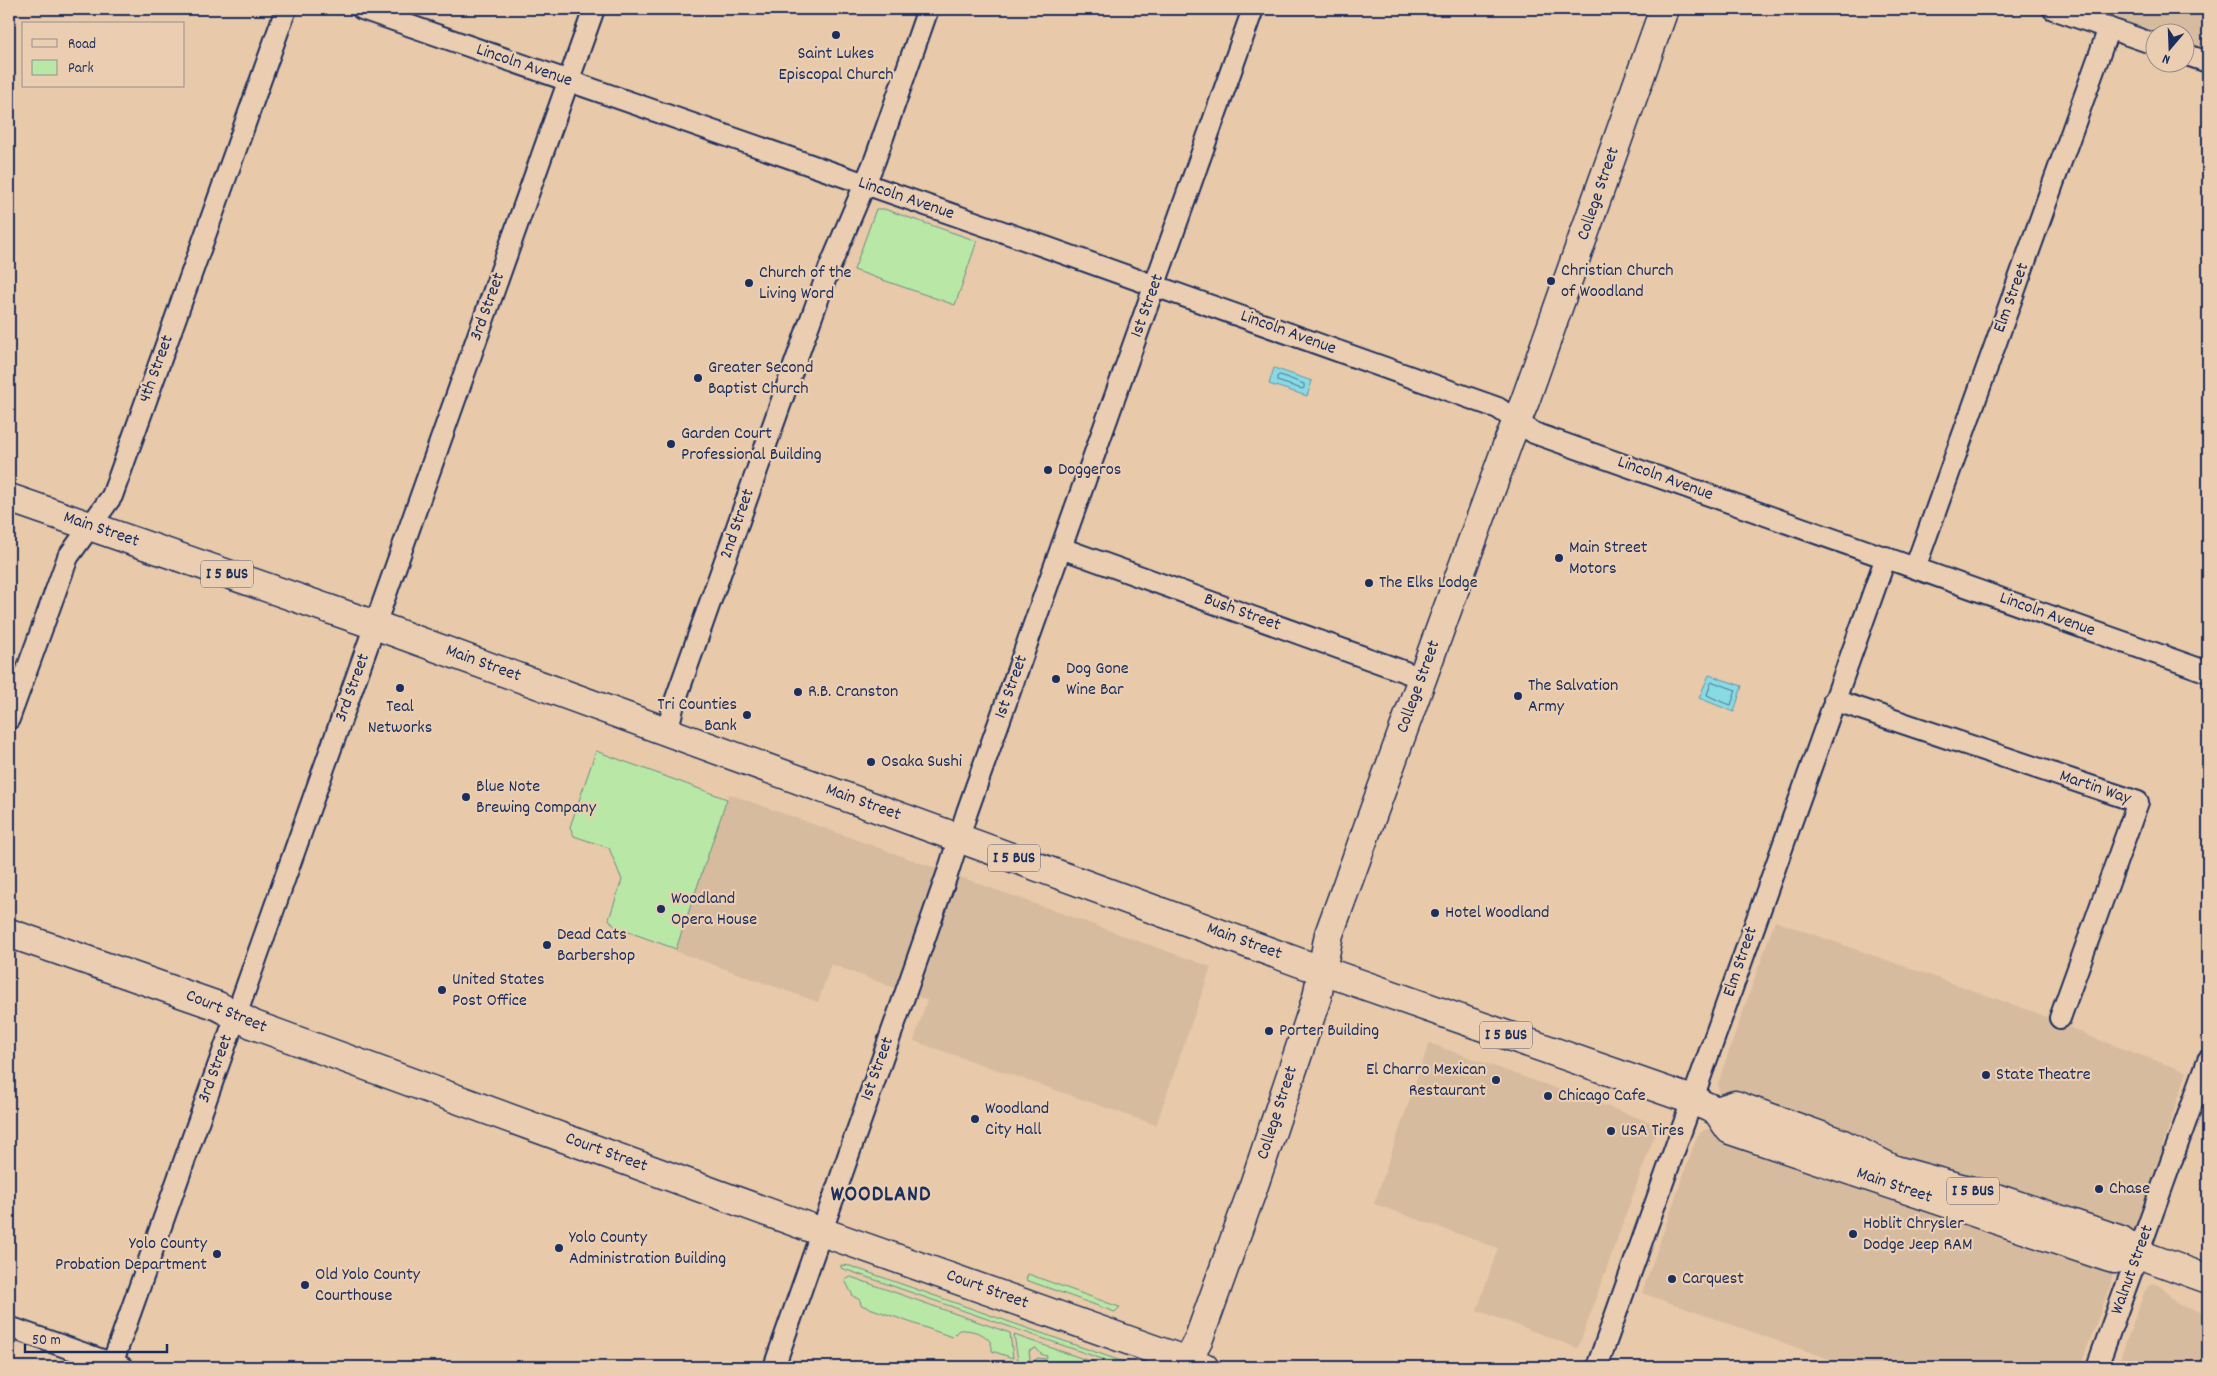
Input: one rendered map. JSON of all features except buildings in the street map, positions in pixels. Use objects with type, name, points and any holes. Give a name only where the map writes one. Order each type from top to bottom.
[{"type":"street","name":"4th Street","points":[[9,720],[68,557],[112,496],[286,9]]},
{"type":"street","name":"Lincoln Avenue","points":[[362,9],[1498,408],[1534,433],[2208,672]]},
{"type":"street","name":"3rd Street","points":[[115,1366],[236,1015],[594,9]]},
{"type":"street","name":"2nd Street","points":[[667,732],[674,704],[829,269],[865,185],[928,9]]},
{"type":"street","name":"1st Street","points":[[774,1367],[1061,548],[1253,9]]},
{"type":"street","name":"College Street","points":[[1192,1365],[1199,1338],[1253,1188],[1317,997],[1329,934],[1517,421],[1526,402],[1664,9]]},
{"type":"street","points":[[2053,9],[2144,40]]},
{"type":"street","name":"Elm Street","points":[[1915,568],[2109,28]]},
{"type":"street","points":[[2194,57],[2208,62]]},
{"type":"street","name":"Main Street","points":[[9,498],[375,625],[1321,970],[1692,1100],[1717,1111],[1730,1130],[2107,1257],[2114,1259],[2138,1254]]},
{"type":"street","name":"Bush Street","points":[[1061,548],[1422,678]]},
{"type":"street","name":"Elm Street","points":[[1597,1367],[1886,557]]},
{"type":"street","name":"Martin Way","points":[[1834,700],[2138,802],[2060,1018]]},
{"type":"street","name":"Court Street","points":[[9,933],[213,1004],[254,1025],[1192,1365]]},
{"type":"street","name":"Walnut Street","points":[[2097,1367],[2208,1060]]},
{"type":"street","points":[[2138,1254],[2208,1279]]},
{"type":"street","points":[[9,1327],[115,1366]]},
{"type":"shaded area","points":[[2089,9],[2208,9],[2208,51],[2194,46],[2194,22],[2144,22],[2144,28]]},
{"type":"shaded area","points":[[729,794],[1211,967],[1156,1125],[914,1041],[927,1000],[831,964],[818,1002],[675,951]]},
{"type":"shaded area","points":[[1775,921],[2037,1013],[2091,1037],[2187,1072],[2163,1144],[2159,1169],[2135,1234],[1937,1173],[1719,1093],[1718,1084],[1723,1068]]},
{"type":"shaded area","points":[[1429,1043],[1658,1125],[1578,1348],[1477,1310],[1498,1248],[1374,1204]]},
{"type":"shaded area","points":[[1711,1128],[2110,1270],[2112,1276],[2111,1283],[2080,1367],[1852,1367],[1642,1293],[1697,1136],[1704,1130]]},
{"type":"shaded area","points":[[2156,1284],[2164,1289],[2177,1304],[2208,1315],[2208,1367],[2117,1367],[2144,1293],[2148,1286]]},
{"type":"green space","points":[[876,209],[884,209],[977,241],[955,305],[854,270]]},
{"type":"green space","points":[[596,751],[727,799],[676,949],[615,927],[609,919],[622,880],[609,848],[574,836],[570,827]]},
{"type":"green space","points":[[841,1265],[850,1266],[1138,1367],[1125,1367],[841,1268]]},
{"type":"green space","points":[[1028,1274],[1120,1307],[1115,1312],[1026,1280]]},
{"type":"green space","points":[[851,1277],[1010,1333],[1013,1358],[992,1351],[990,1341],[976,1332],[959,1330],[952,1337],[861,1305],[860,1300],[853,1296],[845,1280]]},
{"type":"green space","points":[[1014,1335],[1107,1367],[1078,1368],[1063,1362],[1051,1363],[1042,1367],[1032,1365],[1037,1358],[1046,1359],[1047,1356],[1041,1354],[1036,1348],[1029,1351],[1030,1358],[1028,1364],[1018,1360]]},
{"type":"water","points":[[1274,368],[1312,381],[1307,396],[1269,384]]},
{"type":"water","points":[[1709,675],[1742,686],[1734,712],[1699,698]]},
{"type":"place","name":"Saint Lukes Episcopal Church","points":[[836,35]]},
{"type":"place","name":"Christian Church of Woodland","points":[[1551,281]]},
{"type":"place","name":"Church of the Living Word","points":[[749,283]]},
{"type":"place","name":"Greater Second Baptist Church","points":[[698,378]]},
{"type":"place","name":"Garden Court Professional Building","points":[[671,444]]},
{"type":"place","name":"Doggeros","points":[[1048,470]]},
{"type":"place","name":"Main Street Motors","points":[[1559,558]]},
{"type":"place","name":"The Elks Lodge","points":[[1369,583]]},
{"type":"place","name":"Dog Gone Wine Bar","points":[[1056,679]]},
{"type":"place","name":"Teal Networks","points":[[400,688]]},
{"type":"place","name":"R.B. Cranston","points":[[798,692]]},
{"type":"place","name":"The Salvation Army","points":[[1518,696]]},
{"type":"place","name":"Tri Counties Bank","points":[[747,715]]},
{"type":"place","name":"Osaka Sushi","points":[[871,762]]},
{"type":"place","name":"Blue Note Brewing Company","points":[[466,797]]},
{"type":"place","name":"Woodland Opera House","points":[[661,909]]},
{"type":"place","name":"Hotel Woodland","points":[[1435,913]]},
{"type":"place","name":"Dead Cats Barbershop","points":[[547,945]]},
{"type":"place","name":"United States Post Office","points":[[442,990]]},
{"type":"place","name":"Porter Building","points":[[1269,1031]]},
{"type":"place","name":"State Theatre","points":[[1986,1075]]},
{"type":"place","name":"El Charro Mexican Restaurant","points":[[1496,1080]]},
{"type":"place","name":"Chicago Cafe","points":[[1548,1096]]},
{"type":"place","name":"Woodland City Hall","points":[[975,1119]]},
{"type":"place","name":"USA Tires","points":[[1611,1131]]},
{"type":"place","name":"Chase","points":[[2099,1189]]},
{"type":"place","name":"Hoblit Chrysler Dodge Jeep RAM","points":[[1853,1234]]},
{"type":"place","name":"Yolo County Administration Building","points":[[559,1248]]},
{"type":"place","name":"Yolo County Probation Department","points":[[217,1254]]},
{"type":"place","name":"Carquest","points":[[1672,1279]]},
{"type":"place","name":"Old Yolo County Courthouse","points":[[305,1285]]},
{"type":"district","name":"WOODLAND","points":[[881,1195]]}]
